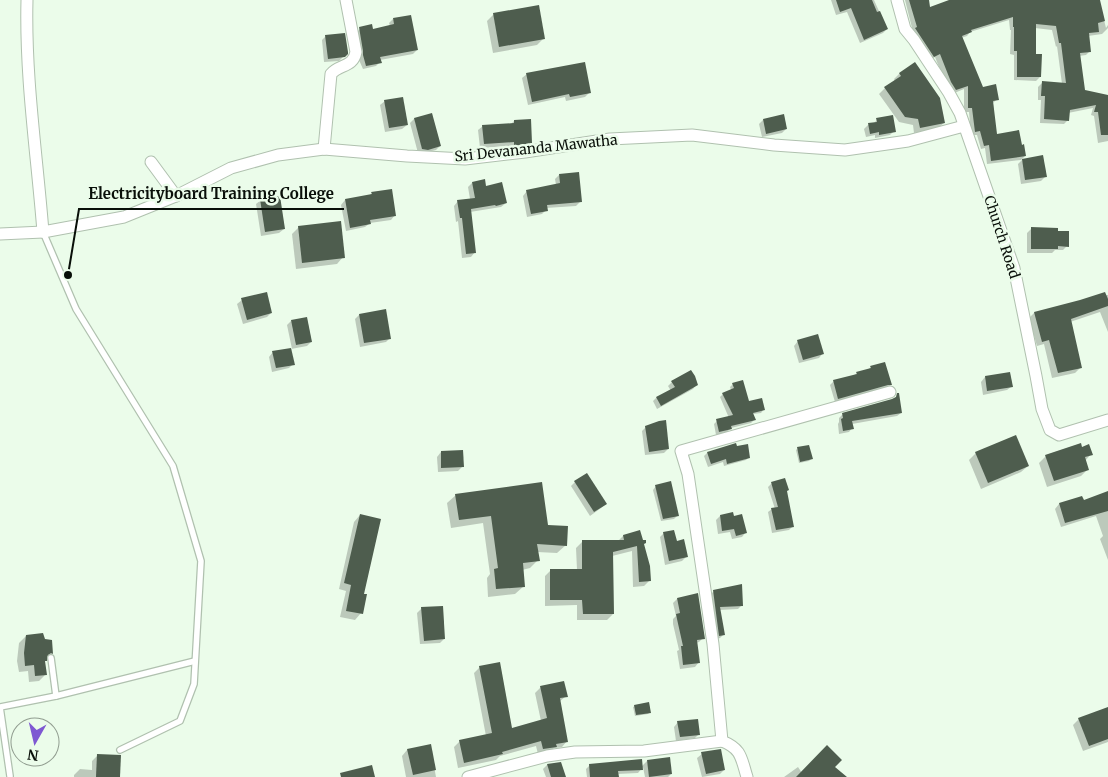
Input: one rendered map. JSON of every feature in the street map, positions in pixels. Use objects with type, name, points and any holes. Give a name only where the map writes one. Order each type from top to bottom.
[{"type":"street","points":[[27,0],[31,113],[43,232]]},
{"type":"street","points":[[324,149],[331,74],[349,64],[356,52],[346,0]]},
{"type":"street","name":"Church Road","points":[[897,0],[905,30],[914,40],[960,113],[1014,268],[1042,409],[1050,430],[1059,435],[1108,420]]},
{"type":"street","name":"Sri Devananda Mawatha","points":[[0,234],[43,232],[124,217],[176,196],[231,168],[278,155],[324,149],[465,159],[610,139],[692,136],[845,150],[908,141],[964,126]]},
{"type":"street","points":[[151,162],[176,196]]},
{"type":"street","points":[[722,740],[713,644],[688,474],[681,451],[890,392]]},
{"type":"street","points":[[468,777],[547,756],[575,752],[644,751],[722,740],[732,745],[739,752],[747,777]]},
{"type":"lane","points":[[43,232],[76,309],[173,466],[201,561],[194,684],[180,721],[120,750]]},
{"type":"lane","points":[[51,658],[56,696]]},
{"type":"lane","points":[[10,776],[0,707],[56,696],[195,661]]},
{"type":"building","points":[[836,0],[872,0],[877,12],[880,11],[888,29],[864,40],[851,8],[840,12]]},
{"type":"building","points":[[909,0],[929,0],[930,7],[949,0],[1100,0],[1105,21],[1098,23],[1099,32],[1089,33],[1091,52],[1080,53],[1085,90],[1108,95],[1108,135],[1101,135],[1098,112],[1094,112],[1096,105],[1070,110],[1069,121],[1044,119],[1045,96],[1041,96],[1042,81],[1066,83],[1061,43],[1059,43],[1056,26],[1036,24],[1036,54],[1042,54],[1041,77],[1017,77],[1017,51],[1014,51],[1013,17],[971,30],[972,32],[962,36],[983,87],[996,84],[999,100],[993,101],[997,134],[1019,130],[1022,145],[1024,144],[1026,156],[991,161],[989,145],[984,146],[980,131],[975,132],[972,108],[968,108],[968,86],[956,90],[940,54],[934,57],[915,28],[917,27]]},
{"type":"building","points":[[539,5],[545,39],[499,47],[493,13]]},
{"type":"building","points":[[411,15],[418,50],[380,57],[382,63],[366,66],[359,27],[372,24],[373,29],[394,24],[393,18]]},
{"type":"building","points":[[345,33],[348,54],[345,57],[328,59],[325,35]]},
{"type":"building","points":[[585,62],[591,93],[570,97],[569,94],[532,102],[526,73]]},
{"type":"building","points":[[915,62],[940,98],[945,123],[920,128],[918,119],[905,117],[884,87],[901,76],[899,73]]},
{"type":"building","points":[[403,97],[408,125],[389,128],[384,100]]},
{"type":"building","points":[[432,113],[441,146],[428,150],[422,149],[414,118]]},
{"type":"building","points":[[784,114],[787,129],[766,134],[763,119]]},
{"type":"building","points":[[893,115],[896,132],[879,135],[879,132],[870,134],[868,123],[877,122],[876,118]]},
{"type":"building","points":[[531,119],[532,143],[514,146],[514,142],[484,144],[482,125],[514,123],[514,120]]},
{"type":"building","points":[[1043,155],[1047,177],[1025,180],[1022,159]]},
{"type":"building","points":[[579,172],[582,202],[547,205],[548,211],[531,214],[526,190],[560,183],[559,174]]},
{"type":"building","points":[[485,179],[486,186],[502,182],[507,203],[471,209],[476,253],[466,254],[462,218],[460,218],[457,200],[475,198],[472,182]]},
{"type":"building","points":[[392,189],[396,216],[370,220],[371,224],[350,228],[345,199]]},
{"type":"building","points":[[280,196],[285,229],[265,232],[260,199]]},
{"type":"building","points":[[341,221],[345,258],[302,263],[298,226]]},
{"type":"building","points":[[1031,227],[1058,228],[1058,231],[1069,231],[1069,247],[1058,246],[1058,249],[1031,249]]},
{"type":"building","points":[[267,292],[272,313],[247,320],[241,298]]},
{"type":"building","points":[[1105,292],[1108,306],[1071,319],[1082,368],[1058,373],[1049,340],[1042,342],[1034,312]]},
{"type":"building","points":[[386,309],[391,339],[364,343],[359,314]]},
{"type":"building","points":[[307,317],[312,342],[296,345],[291,320]]},
{"type":"building","points":[[818,334],[824,354],[803,360],[797,340]]},
{"type":"building","points":[[291,348],[295,365],[276,368],[272,351]]},
{"type":"building","points":[[885,362],[892,385],[838,399],[833,380],[857,374],[856,372]]},
{"type":"building","points":[[691,370],[698,385],[661,406],[656,397],[675,387],[671,381]]},
{"type":"building","points":[[1010,372],[1013,387],[987,391],[985,376]]},
{"type":"building","points":[[743,380],[749,401],[762,398],[765,410],[753,413],[756,420],[731,426],[732,429],[719,432],[716,419],[733,415],[722,393],[734,388],[732,383]]},
{"type":"building","points":[[897,393],[899,393],[902,413],[852,421],[854,429],[843,431],[842,413],[892,399],[896,397]]},
{"type":"building","points":[[666,420],[669,449],[649,452],[645,426]]},
{"type":"building","points":[[1016,435],[1029,466],[988,483],[975,452]]},
{"type":"building","points":[[736,443],[737,446],[748,444],[750,458],[727,464],[726,459],[711,464],[707,452]]},
{"type":"building","points":[[1081,443],[1082,447],[1089,444],[1093,455],[1085,457],[1089,470],[1054,481],[1045,455]]},
{"type":"building","points":[[809,445],[813,459],[800,462],[797,447]]},
{"type":"building","points":[[463,450],[464,467],[441,468],[441,451]]},
{"type":"building","points":[[587,473],[607,504],[594,512],[574,481]]},
{"type":"building","points":[[785,478],[789,490],[787,491],[794,527],[776,530],[771,508],[778,507],[771,482]]},
{"type":"building","points":[[671,481],[679,516],[663,519],[655,485]]},
{"type":"building","points":[[542,482],[548,525],[568,526],[567,546],[537,544],[540,561],[523,563],[525,587],[496,589],[494,569],[498,568],[491,516],[459,520],[455,494]]},
{"type":"building","points":[[1108,491],[1108,511],[1065,523],[1059,503],[1082,496],[1084,500]]},
{"type":"building","points":[[733,512],[734,516],[742,514],[747,533],[736,536],[734,529],[722,531],[720,515]]},
{"type":"building","points":[[360,514],[381,519],[364,594],[367,594],[363,614],[346,611],[351,585],[344,583]]},
{"type":"building","points":[[640,530],[643,540],[646,540],[644,544],[650,566],[651,581],[639,582],[637,546],[613,552],[614,614],[583,614],[582,600],[550,600],[550,569],[582,569],[582,540],[624,540],[623,535]]},
{"type":"building","points":[[674,530],[677,541],[684,539],[688,557],[669,561],[663,532]]},
{"type":"building","points":[[742,584],[743,606],[720,607],[725,635],[719,636],[713,590]]},
{"type":"building","points":[[698,593],[705,639],[697,640],[700,663],[683,665],[681,646],[683,646],[676,614],[680,613],[677,598]]},
{"type":"building","points":[[443,606],[445,639],[424,641],[421,607]]},
{"type":"building","points":[[43,633],[45,639],[52,640],[53,654],[48,655],[47,661],[45,661],[47,675],[35,676],[34,665],[25,666],[26,635]]},
{"type":"building","points":[[500,662],[512,728],[547,718],[540,686],[564,681],[568,697],[560,698],[568,742],[556,744],[557,747],[543,749],[541,741],[502,752],[503,754],[464,763],[459,740],[492,733],[479,666]]},
{"type":"building","points":[[649,702],[651,713],[636,715],[634,705]]},
{"type":"building","points":[[1108,707],[1108,739],[1089,746],[1078,718]]},
{"type":"building","points":[[698,719],[700,735],[680,737],[677,721]]},
{"type":"building","points":[[431,744],[436,770],[413,775],[407,749]]},
{"type":"building","points":[[827,745],[842,760],[835,767],[847,777],[796,777]]},
{"type":"building","points":[[721,749],[725,770],[706,774],[701,752]]},
{"type":"building","points":[[97,754],[121,755],[120,777],[96,777]]},
{"type":"building","points":[[670,757],[672,774],[649,777],[647,760]]},
{"type":"building","points":[[642,759],[643,770],[618,771],[619,777],[590,777],[589,764]]},
{"type":"building","points":[[561,762],[566,777],[551,777],[547,764]]},
{"type":"building","points":[[372,765],[375,777],[341,777],[340,773]]},
{"type":"place","name":"Electricityboard Training College","points":[[68,275]]}]
